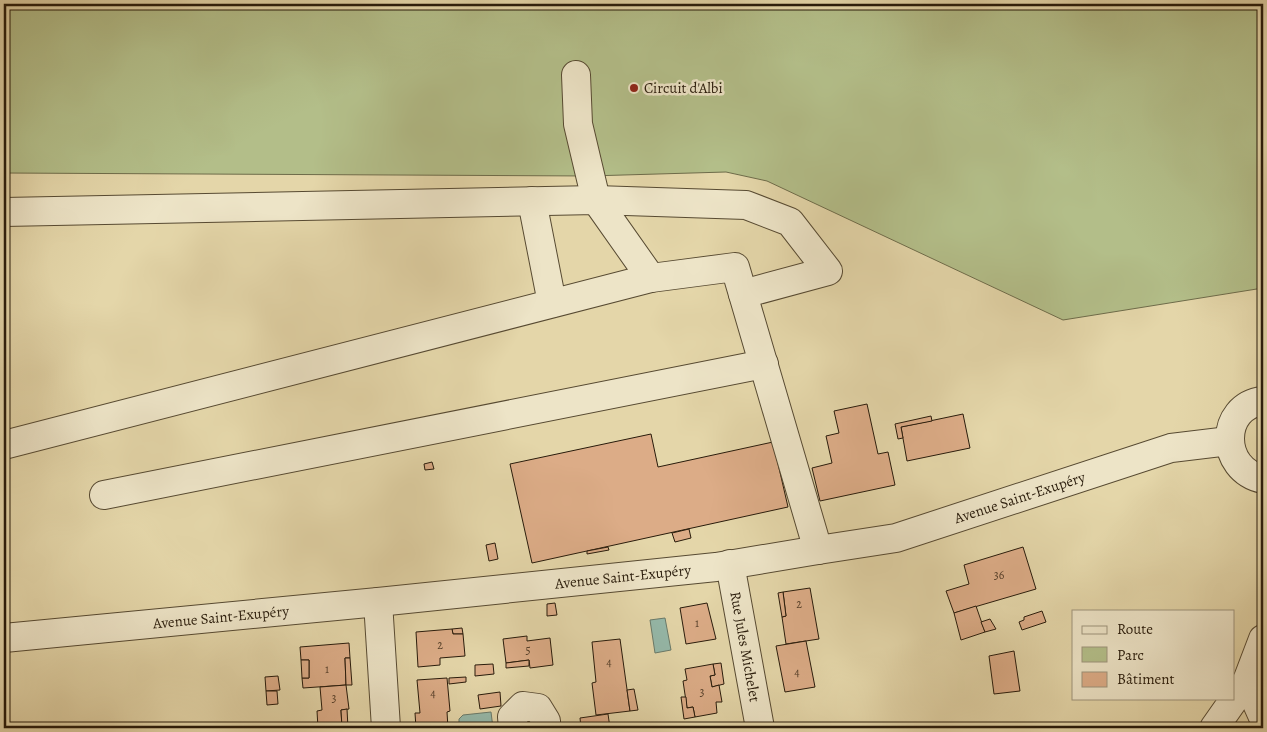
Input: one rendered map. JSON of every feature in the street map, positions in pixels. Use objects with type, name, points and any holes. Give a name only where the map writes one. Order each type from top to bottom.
[{"type":"street","points":[[576,74],[578,124],[596,200],[651,278]]},
{"type":"street","points":[[4,212],[596,200],[746,205],[790,222],[828,271],[743,294]]},
{"type":"street","points":[[532,201],[552,303]]},
{"type":"street","points":[[4,444],[651,278],[735,267],[818,550]]},
{"type":"street","points":[[104,495],[764,364]]},
{"type":"street","points":[[1263,401],[1247,407],[1238,416],[1231,428],[1230,441],[1237,463],[1245,472],[1263,479]]},
{"type":"street","name":"Avenue Saint-Exupéry","points":[[4,638],[378,602],[730,564],[896,538],[1171,448],[1230,441]]},
{"type":"street","name":"Rue Jules Michelet","points":[[730,564],[760,728]]},
{"type":"street","points":[[378,602],[386,728]]},
{"type":"street","points":[[1234,700],[1247,681],[1263,639]]},
{"type":"street","points":[[1247,681],[1263,717]]},
{"type":"street","points":[[1214,728],[1234,700]]},
{"type":"street","points":[[513,728],[512,717],[523,706],[538,708],[546,721],[544,728]]},
{"type":"green space","name":"Circuit d'Albi","points":[[4,4],[1263,4],[1263,288],[1063,320],[767,181],[726,172],[589,176],[4,173]]},
{"type":"shaded area","points":[[665,618],[671,650],[655,653],[650,620]]},
{"type":"shaded area","points":[[491,712],[493,728],[462,728],[459,723],[459,719],[463,715]]},
{"type":"building","points":[[867,404],[878,454],[888,452],[895,485],[820,501],[812,468],[832,463],[826,436],[839,433],[834,411]]},
{"type":"building","points":[[963,414],[970,448],[907,461],[901,427]]},
{"type":"building","points":[[931,416],[932,421],[901,427],[903,438],[898,439],[895,424]]},
{"type":"building","points":[[651,434],[658,467],[773,442],[788,507],[532,563],[510,464]]},
{"type":"building","points":[[432,462],[434,469],[425,470],[424,464]]},
{"type":"building","points":[[689,529],[691,538],[675,542],[672,533]]},
{"type":"building","points":[[495,543],[498,559],[489,561],[486,545]]},
{"type":"building","points":[[608,547],[609,550],[587,554],[587,551]]},
{"type":"building","points":[[1023,547],[1036,589],[954,613],[946,591],[969,584],[964,565]]},
{"type":"building","points":[[810,588],[819,639],[786,644],[782,617],[786,616],[783,592]]},
{"type":"building","points":[[783,592],[786,616],[782,617],[778,593]]},
{"type":"building","points":[[555,603],[557,615],[547,616],[547,604]]},
{"type":"building","points":[[707,603],[716,639],[686,644],[680,608]]},
{"type":"building","points":[[976,606],[985,632],[961,640],[954,613]]},
{"type":"building","points":[[1042,611],[1046,622],[1022,630],[1019,622],[1024,620],[1024,617]]},
{"type":"building","points":[[990,619],[996,629],[985,632],[981,622]]},
{"type":"building","points":[[462,628],[463,634],[453,634],[452,629]]},
{"type":"building","points":[[452,629],[453,634],[463,634],[465,656],[440,658],[440,665],[418,667],[416,632]]},
{"type":"building","points":[[527,636],[527,641],[550,638],[553,665],[530,668],[529,660],[506,663],[503,639]]},
{"type":"building","points":[[620,639],[630,711],[596,715],[592,683],[596,682],[592,642]]},
{"type":"building","points":[[806,641],[815,687],[785,692],[776,646]]},
{"type":"building","points":[[349,643],[350,658],[345,658],[346,685],[303,688],[302,678],[309,678],[309,660],[301,660],[300,647]]},
{"type":"building","points":[[1014,651],[1020,691],[994,694],[989,656]]},
{"type":"building","points":[[345,658],[350,658],[352,685],[346,685]]},
{"type":"building","points":[[301,660],[309,660],[309,678],[302,678]]},
{"type":"building","points":[[529,660],[529,666],[506,668],[506,663]]},
{"type":"building","points":[[721,663],[724,684],[712,687],[710,676],[715,675],[713,664]]},
{"type":"building","points":[[493,664],[494,674],[475,676],[475,665]]},
{"type":"building","points":[[713,664],[715,675],[710,676],[712,687],[719,685],[722,702],[716,702],[717,713],[695,717],[693,707],[687,708],[683,681],[687,680],[685,669]]},
{"type":"building","points":[[278,676],[280,690],[266,691],[265,677]]},
{"type":"building","points":[[466,677],[466,682],[449,684],[449,678]]},
{"type":"building","points":[[447,678],[450,711],[447,712],[448,728],[416,728],[415,713],[420,713],[417,680]]},
{"type":"building","points":[[346,685],[349,709],[341,710],[342,728],[318,728],[317,711],[322,710],[320,687]]},
{"type":"building","points":[[634,689],[638,710],[630,711],[627,690]]},
{"type":"building","points":[[266,691],[277,691],[278,704],[267,705]]},
{"type":"building","points":[[500,692],[501,706],[480,709],[478,695]]},
{"type":"building","points":[[681,697],[686,697],[687,708],[693,707],[695,717],[684,719]]},
{"type":"building","points":[[347,709],[348,728],[342,728],[341,710]]},
{"type":"building","points":[[608,714],[610,728],[581,728],[580,718]]},
{"type":"building","points":[[725,724],[726,728],[697,728]]},
{"type":"place","name":"Circuit d'Albi","points":[[634,88]]}]
